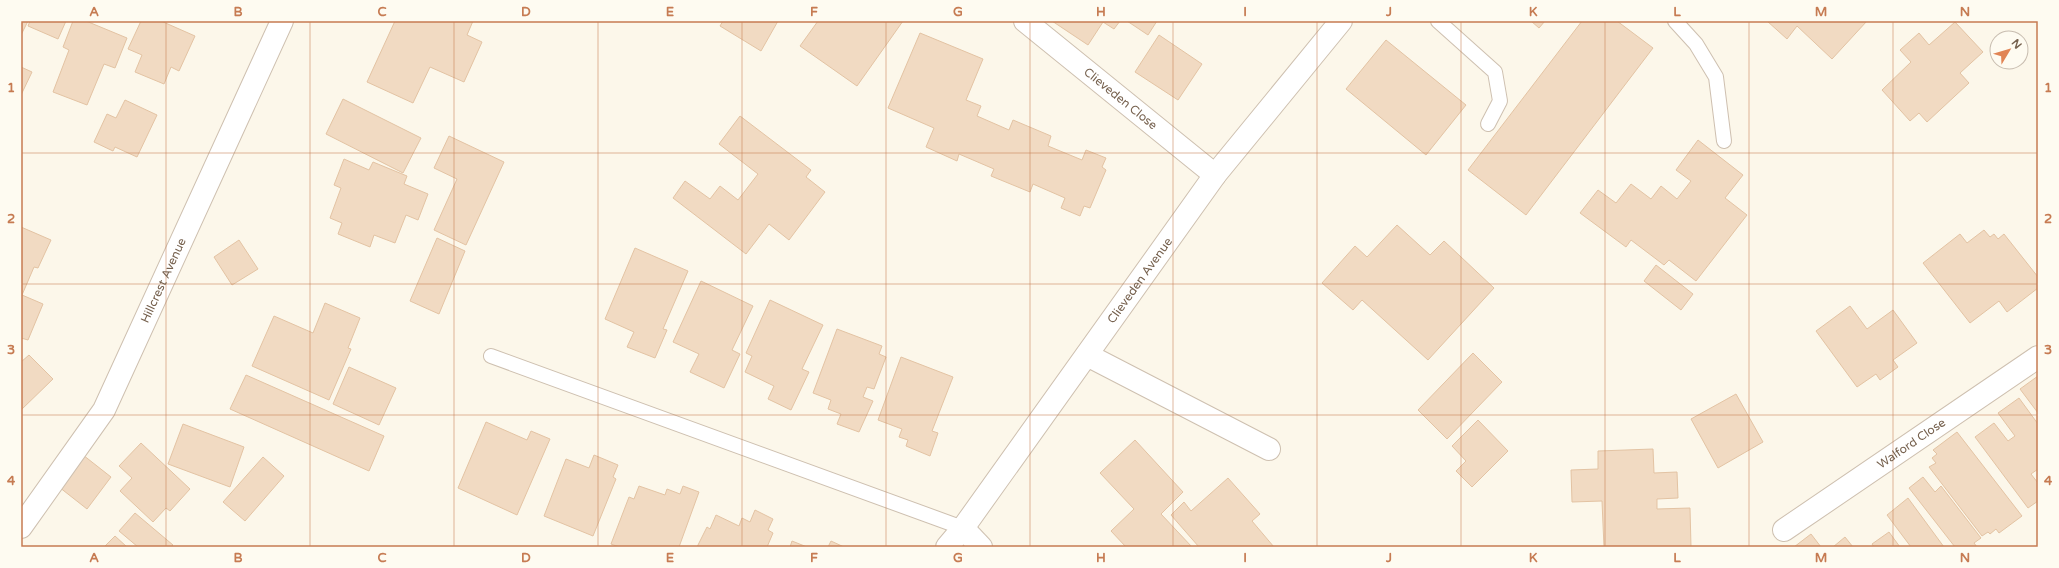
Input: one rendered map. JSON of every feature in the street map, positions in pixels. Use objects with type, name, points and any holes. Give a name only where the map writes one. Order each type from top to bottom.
[{"type":"street","name":"Hillcrest Avenue","points":[[21,527],[104,410],[282,21]]},
{"type":"street","name":"Clieveden Close","points":[[1025,21],[1216,175]]},
{"type":"street","name":"Clieveden Avenue","points":[[947,547],[963,528],[1216,175],[1340,21]]},
{"type":"street","points":[[1087,355],[1269,448]]},
{"type":"street","name":"Walford Close","points":[[1784,530],[2038,357]]},
{"type":"street","points":[[963,528],[981,547]]},
{"type":"lane","points":[[1438,21],[1495,72],[1500,101],[1488,124]]},
{"type":"lane","points":[[1675,21],[1696,44],[1716,76],[1724,141]]},
{"type":"lane","points":[[492,356],[963,528]]},
{"type":"building","points":[[21,21],[28,21],[21,35]]},
{"type":"building","points":[[30,21],[66,21],[58,39],[28,26]]},
{"type":"building","points":[[73,21],[86,21],[127,38],[115,68],[104,64],[87,105],[53,92],[69,50],[63,47]]},
{"type":"building","points":[[141,21],[161,21],[195,36],[179,71],[171,67],[164,84],[135,72],[142,55],[128,49]]},
{"type":"building","points":[[395,21],[473,21],[467,35],[482,42],[464,82],[430,67],[413,103],[367,82]]},
{"type":"building","points":[[723,21],[778,21],[761,51],[720,26]]},
{"type":"building","points":[[818,21],[903,21],[857,86],[800,46]]},
{"type":"building","points":[[1052,21],[1120,21],[1114,29],[1103,22],[1088,45]]},
{"type":"building","points":[[1127,21],[1157,21],[1148,35]]},
{"type":"building","points":[[1531,21],[1545,21],[1539,28]]},
{"type":"building","points":[[1582,21],[1617,21],[1653,48],[1526,215],[1468,170]]},
{"type":"building","points":[[1767,21],[1867,21],[1832,59],[1797,26],[1787,39]]},
{"type":"building","points":[[1955,22],[1983,52],[1960,73],[1969,83],[1927,122],[1919,113],[1910,121],[1882,90],[1911,62],[1900,50],[1919,33],[1929,45]]},
{"type":"building","points":[[920,33],[983,59],[966,100],[981,106],[977,116],[1009,130],[1013,120],[1051,136],[1048,146],[1082,160],[1086,150],[1106,158],[1102,167],[1106,170],[1090,208],[1084,206],[1080,216],[1061,208],[1065,198],[1033,184],[1030,192],[991,176],[994,169],[959,154],[957,161],[926,147],[934,128],[888,108]]},
{"type":"building","points":[[1159,35],[1202,64],[1178,100],[1135,72]]},
{"type":"building","points":[[1386,40],[1466,105],[1426,155],[1346,89]]},
{"type":"building","points":[[21,67],[32,72],[21,95]]},
{"type":"building","points":[[343,99],[421,138],[403,173],[326,134]]},
{"type":"building","points":[[125,100],[157,115],[137,157],[115,147],[113,151],[94,142],[107,114],[116,118]]},
{"type":"building","points":[[740,116],[811,170],[806,177],[825,192],[789,240],[769,224],[746,254],[673,198],[685,181],[710,199],[720,186],[738,200],[758,174],[719,144]]},
{"type":"building","points":[[449,136],[504,162],[466,245],[434,230],[457,179],[434,168]]},
{"type":"building","points":[[1698,140],[1743,175],[1725,198],[1747,215],[1696,281],[1669,260],[1664,265],[1631,240],[1626,247],[1580,213],[1598,190],[1616,203],[1631,184],[1651,199],[1661,186],[1677,199],[1691,181],[1676,170]]},
{"type":"building","points":[[344,159],[369,170],[373,162],[407,176],[404,184],[428,194],[418,220],[406,215],[395,243],[374,235],[370,247],[338,234],[342,223],[330,218],[341,188],[334,185]]},
{"type":"building","points":[[1397,225],[1430,255],[1444,241],[1494,288],[1428,360],[1362,300],[1353,310],[1322,283],[1355,246],[1367,257]]},
{"type":"building","points":[[21,227],[51,240],[38,268],[34,267],[22,295],[43,304],[28,340],[21,338]]},
{"type":"building","points":[[1984,230],[1990,237],[1994,234],[1998,239],[2004,234],[2038,277],[2038,288],[2007,312],[1999,301],[1970,323],[1923,263],[1960,234],[1967,243]]},
{"type":"building","points":[[437,238],[465,251],[439,314],[410,301]]},
{"type":"building","points":[[239,240],[258,269],[232,285],[214,257]]},
{"type":"building","points":[[635,248],[688,271],[663,329],[667,330],[655,358],[627,347],[634,332],[605,319]]},
{"type":"building","points":[[1656,265],[1693,294],[1681,310],[1644,281]]},
{"type":"building","points":[[701,281],[753,306],[732,350],[740,354],[724,388],[690,372],[699,354],[673,342]]},
{"type":"building","points":[[770,300],[823,325],[802,369],[809,372],[791,410],[768,399],[774,386],[745,372],[752,356],[746,353]]},
{"type":"building","points":[[325,303],[360,318],[348,348],[351,349],[329,400],[252,366],[274,316],[313,333]]},
{"type":"building","points":[[1850,306],[1867,329],[1893,310],[1917,343],[1893,360],[1898,367],[1880,380],[1876,374],[1857,387],[1816,331]]},
{"type":"building","points":[[837,329],[882,346],[879,354],[886,357],[874,389],[867,387],[863,397],[873,401],[859,432],[837,424],[841,414],[828,409],[831,400],[813,393]]},
{"type":"building","points":[[1473,353],[1502,382],[1447,439],[1418,410]]},
{"type":"building","points":[[29,355],[53,379],[21,410],[21,362]]},
{"type":"building","points":[[901,357],[953,377],[932,431],[938,433],[930,456],[906,446],[908,440],[899,437],[902,429],[878,420]]},
{"type":"building","points":[[349,367],[396,388],[379,425],[333,404]]},
{"type":"building","points":[[246,375],[384,436],[369,471],[230,409]]},
{"type":"building","points":[[2038,376],[2038,413],[2020,389]]},
{"type":"building","points":[[1736,394],[1763,442],[1718,468],[1691,419]]},
{"type":"building","points":[[2019,398],[2038,424],[2038,469],[2031,474],[2038,483],[2038,501],[2028,508],[1975,437],[1994,423],[2008,441],[2015,436],[1998,413]]},
{"type":"building","points":[[1478,420],[1508,451],[1472,487],[1456,471],[1466,461],[1452,446]]},
{"type":"building","points":[[486,422],[527,440],[531,431],[550,439],[517,515],[458,488]]},
{"type":"building","points":[[183,424],[244,447],[230,487],[168,464]]},
{"type":"building","points":[[1957,432],[2022,516],[1999,533],[1996,529],[1990,534],[1988,532],[1982,536],[1929,467],[1936,463],[1932,458],[1937,454],[1933,450]]},
{"type":"building","points":[[1135,440],[1183,492],[1161,514],[1192,547],[1126,547],[1111,531],[1134,509],[1100,473]]},
{"type":"building","points":[[141,443],[190,489],[170,511],[166,508],[153,522],[120,491],[132,478],[119,466]]},
{"type":"building","points":[[1653,449],[1654,473],[1677,472],[1678,498],[1657,499],[1657,509],[1690,508],[1691,547],[1604,547],[1602,501],[1572,502],[1571,470],[1598,469],[1598,451]]},
{"type":"building","points":[[83,455],[111,477],[87,509],[59,487]]},
{"type":"building","points":[[594,455],[618,465],[613,477],[616,479],[593,536],[544,516],[566,459],[589,468]]},
{"type":"building","points":[[263,457],[284,476],[245,521],[223,502]]},
{"type":"building","points":[[1923,477],[1935,492],[1941,486],[1981,538],[1974,543],[1977,547],[1955,547],[1909,488]]},
{"type":"building","points":[[1228,478],[1260,514],[1252,521],[1274,547],[1199,547],[1171,515],[1184,502],[1191,511]]},
{"type":"building","points":[[639,486],[665,495],[667,489],[680,494],[683,486],[699,492],[679,547],[619,547],[611,544],[629,497],[634,499]]},
{"type":"building","points":[[1908,498],[1944,547],[1911,547],[1887,515]]},
{"type":"building","points":[[755,510],[773,519],[768,530],[773,533],[767,547],[697,547],[707,527],[710,529],[716,515],[739,526],[742,518],[750,522]]},
{"type":"building","points":[[135,513],[173,545],[171,547],[138,547],[119,531]]},
{"type":"building","points":[[1889,532],[1900,547],[1874,547],[1872,544]]},
{"type":"building","points":[[1811,534],[1821,547],[1794,547]]},
{"type":"building","points":[[115,536],[127,547],[104,547]]},
{"type":"building","points":[[1845,537],[1853,547],[1833,547]]},
{"type":"building","points":[[792,541],[807,547],[790,547]]},
{"type":"building","points":[[831,541],[844,547],[828,547]]}]
